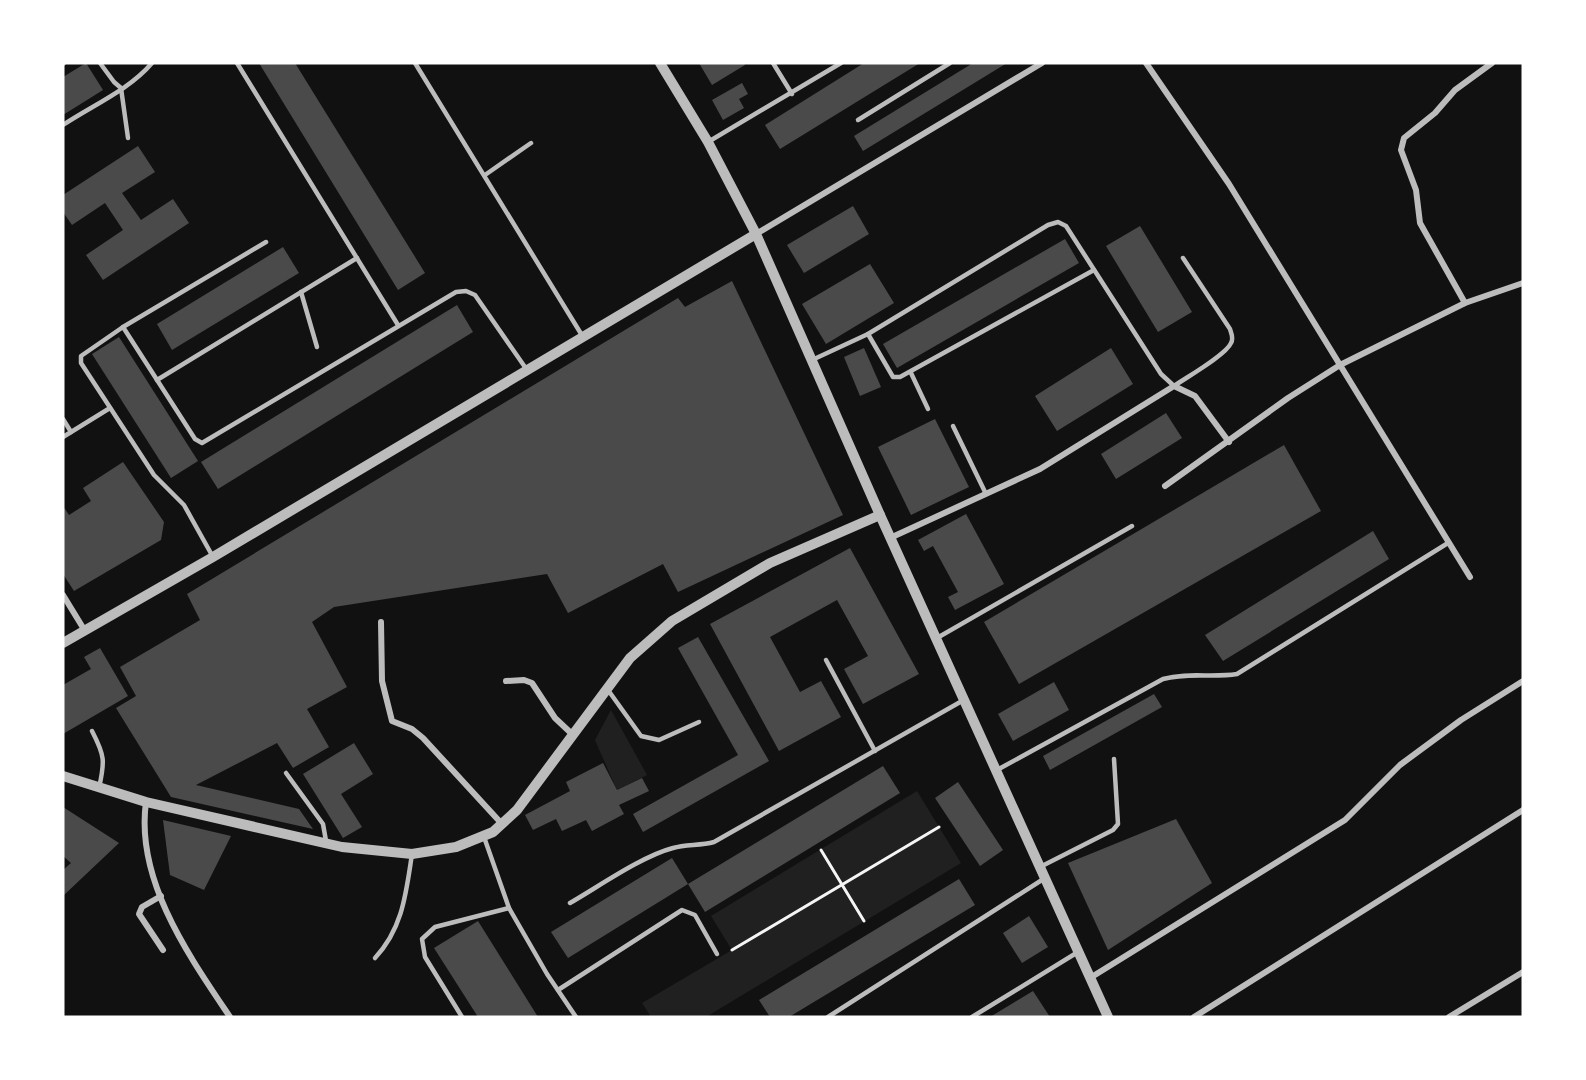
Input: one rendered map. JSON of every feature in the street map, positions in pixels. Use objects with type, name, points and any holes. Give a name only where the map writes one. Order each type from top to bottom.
[{"type":"street","points":[[660,63],[708,142],[756,234],[890,538],[1108,1017]]},
{"type":"street","points":[[63,643],[213,557],[1042,63]]},
{"type":"street","points":[[1146,63],[1229,184],[1470,577]]},
{"type":"street","points":[[1464,303],[1420,223],[1416,190],[1401,150],[1404,138],[1435,113],[1455,90],[1492,63]]},
{"type":"street","points":[[1165,486],[1288,398],[1340,365],[1464,303],[1523,283]]},
{"type":"street","points":[[890,538],[1040,469],[1174,386],[1195,396],[1229,442]]},
{"type":"street","points":[[63,776],[146,802],[326,844],[412,854],[456,847],[484,837],[503,825],[517,810],[606,688],[647,640],[696,605],[770,563],[880,515]]},
{"type":"street","points":[[63,595],[85,631]]},
{"type":"street","points":[[381,622],[382,681],[392,721],[412,729],[423,738],[503,825]]},
{"type":"street","points":[[506,681],[524,680],[532,683],[555,718],[572,734]]},
{"type":"street","points":[[1090,979],[1345,820],[1400,765],[1461,720],[1523,681]]},
{"type":"street","points":[[146,802],[143,825],[145,839],[161,896],[189,955],[230,1017]]},
{"type":"street","points":[[1194,1017],[1523,810]]},
{"type":"street","points":[[161,896],[142,907],[139,914],[163,950]]},
{"type":"street","points":[[1449,1017],[1523,972]]},
{"type":"lane","points":[[100,63],[121,88],[128,138]]},
{"type":"lane","points":[[63,125],[121,88],[133,84],[152,63]]},
{"type":"lane","points":[[237,63],[398,325]]},
{"type":"lane","points":[[415,63],[583,337]]},
{"type":"lane","points":[[773,63],[792,94]]},
{"type":"lane","points":[[708,142],[841,63]]},
{"type":"lane","points":[[858,120],[950,63]]},
{"type":"lane","points":[[485,175],[531,143]]},
{"type":"lane","points":[[812,360],[868,334],[1048,225],[1059,222],[1066,226],[1161,374],[1174,386],[1223,351],[1231,344],[1232,337],[1230,329],[1183,258]]},
{"type":"lane","points":[[213,557],[184,505],[154,475],[110,408],[81,363],[81,356],[123,327],[266,242]]},
{"type":"lane","points":[[157,380],[357,258]]},
{"type":"lane","points":[[868,334],[893,376],[900,377],[911,373],[1094,270]]},
{"type":"lane","points":[[123,327],[195,439],[202,443],[209,441],[456,292],[466,291],[475,295],[527,370]]},
{"type":"lane","points":[[302,292],[317,347]]},
{"type":"lane","points":[[911,373],[928,409]]},
{"type":"lane","points":[[63,437],[110,408]]},
{"type":"lane","points":[[63,419],[71,432]]},
{"type":"lane","points":[[953,426],[986,494]]},
{"type":"lane","points":[[936,638],[1132,526]]},
{"type":"lane","points":[[997,770],[1163,679],[1178,675],[1218,677],[1237,674],[1448,543]]},
{"type":"lane","points":[[826,660],[875,751]]},
{"type":"lane","points":[[606,688],[641,736],[659,740],[699,722]]},
{"type":"lane","points":[[570,903],[658,853],[674,847],[700,846],[714,842],[965,700]]},
{"type":"lane","points":[[92,731],[104,752],[105,761],[99,788]]},
{"type":"lane","points":[[1040,867],[1113,830],[1118,824],[1114,759]]},
{"type":"lane","points":[[285,773],[323,824],[326,844]]},
{"type":"lane","points":[[484,837],[509,908],[576,1017]]},
{"type":"lane","points":[[375,958],[387,945],[403,912],[412,854]]},
{"type":"lane","points":[[828,1017],[1045,878]]},
{"type":"lane","points":[[462,1017],[425,957],[422,939],[435,927],[509,908]]},
{"type":"lane","points":[[558,990],[682,910],[695,915],[717,954]]},
{"type":"lane","points":[[972,1017],[1078,952]]},
{"type":"path","points":[[732,950],[939,827]]},
{"type":"path","points":[[821,850],[864,921]]},
{"type":"shaded area","points":[[611,710],[647,775],[617,790],[595,740]]},
{"type":"shaded area","points":[[917,791],[961,863],[706,1017],[651,1017],[642,1003],[732,950],[711,916]]},
{"type":"building","points":[[86,63],[103,90],[63,115],[63,77]]},
{"type":"building","points":[[259,63],[295,63],[425,273],[398,290]]},
{"type":"building","points":[[699,63],[744,63],[745,65],[712,85]]},
{"type":"building","points":[[864,63],[920,63],[780,149],[765,125]]},
{"type":"building","points":[[973,63],[1007,63],[863,151],[854,136]]},
{"type":"building","points":[[742,83],[748,94],[739,99],[744,108],[723,120],[712,100]]},
{"type":"building","points":[[138,146],[155,172],[122,193],[141,220],[173,199],[189,223],[103,280],[86,255],[123,230],[105,203],[72,225],[63,212],[63,195]]},
{"type":"building","points":[[853,206],[869,234],[804,273],[787,245]]},
{"type":"building","points":[[1140,226],[1192,312],[1158,332],[1106,246]]},
{"type":"building","points":[[1065,239],[1079,263],[897,368],[883,344]]},
{"type":"building","points":[[283,247],[299,273],[172,350],[157,324]]},
{"type":"building","points":[[870,264],[894,303],[826,344],[802,304]]},
{"type":"building","points":[[732,281],[843,515],[678,592],[663,564],[568,613],[547,574],[334,607],[312,622],[347,687],[307,709],[329,747],[293,768],[277,743],[196,785],[299,809],[313,829],[171,797],[116,708],[136,696],[120,667],[200,620],[187,594],[678,298],[685,307]]},
{"type":"building","points":[[457,305],[473,332],[218,489],[201,462]]},
{"type":"building","points":[[119,337],[198,461],[171,478],[92,354]]},
{"type":"building","points":[[864,348],[881,387],[860,396],[844,357]]},
{"type":"building","points":[[1111,348],[1133,384],[1057,431],[1035,396]]},
{"type":"building","points":[[1166,413],[1182,438],[1116,479],[1101,454]]},
{"type":"building","points":[[935,419],[969,487],[911,515],[878,447]]},
{"type":"building","points":[[1284,445],[1321,511],[1019,684],[984,622]]},
{"type":"building","points":[[123,462],[164,522],[161,540],[74,591],[63,574],[63,506],[69,515],[91,501],[83,488]]},
{"type":"building","points":[[966,514],[1004,584],[955,610],[948,597],[958,592],[933,546],[924,551],[918,540]]},
{"type":"building","points":[[1373,531],[1389,559],[1223,661],[1205,635]]},
{"type":"building","points":[[850,548],[919,674],[863,704],[844,669],[868,656],[837,600],[770,637],[800,692],[821,681],[841,717],[779,751],[710,624]]},
{"type":"building","points":[[698,637],[769,761],[643,832],[633,814],[738,755],[678,648]]},
{"type":"building","points":[[100,648],[128,696],[63,734],[63,685],[91,669],[84,657]]},
{"type":"building","points":[[1054,682],[1069,710],[1013,741],[998,714]]},
{"type":"building","points":[[1154,694],[1162,707],[1050,770],[1043,756]]},
{"type":"building","points":[[354,743],[373,774],[341,794],[362,827],[343,838],[303,774]]},
{"type":"building","points":[[603,763],[617,790],[642,778],[649,791],[619,805],[624,814],[592,831],[586,820],[562,831],[556,819],[533,830],[525,815],[570,791],[566,782]]},
{"type":"building","points":[[883,766],[900,793],[705,912],[688,884]]},
{"type":"building","points":[[958,782],[1003,850],[980,866],[935,798]]},
{"type":"building","points":[[63,807],[119,843],[63,896],[63,870],[71,863],[63,856]]},
{"type":"building","points":[[1176,819],[1212,883],[1108,950],[1068,863]]},
{"type":"building","points":[[163,820],[231,836],[204,890],[170,875]]},
{"type":"building","points":[[672,858],[688,884],[568,958],[551,932]]},
{"type":"building","points":[[959,879],[975,905],[789,1017],[770,1017],[759,1000]]},
{"type":"building","points":[[1029,916],[1048,947],[1022,963],[1003,933]]},
{"type":"building","points":[[478,921],[538,1017],[478,1017],[434,948]]},
{"type":"building","points":[[1033,991],[1050,1017],[990,1017]]}]
